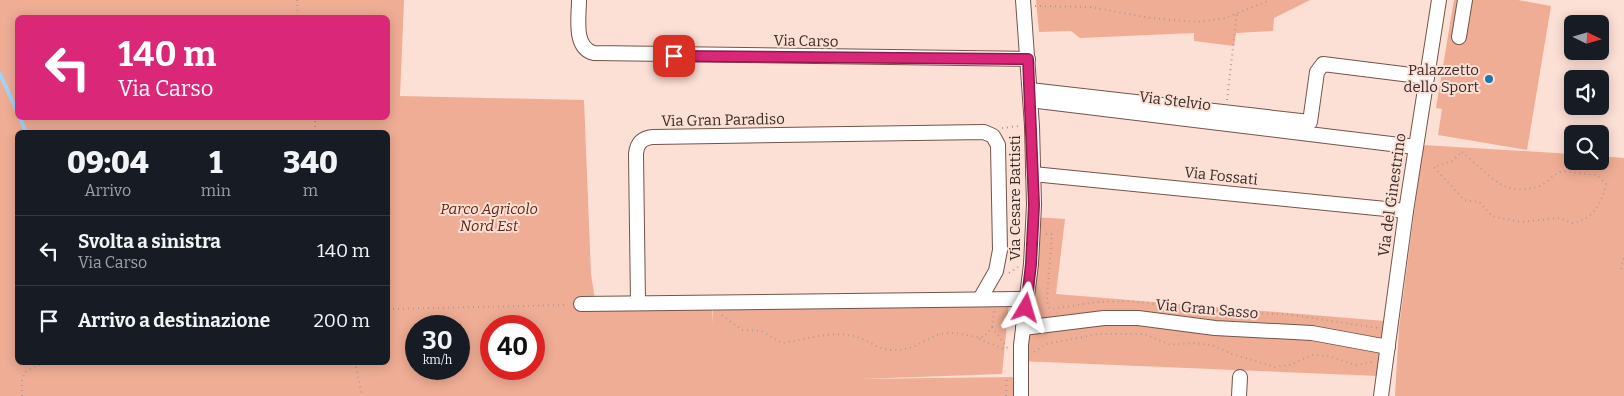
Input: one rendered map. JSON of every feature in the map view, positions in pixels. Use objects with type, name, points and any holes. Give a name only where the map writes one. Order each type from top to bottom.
[{"type":"street","name":"Via Carso","points":[[579,0],[580,40],[584,49],[597,54],[1028,59]]},
{"type":"street","name":"Via del Ginestrino","points":[[1380,396],[1406,211],[1439,0]]},
{"type":"street","points":[[1459,37],[1465,0]]},
{"type":"street","name":"Via Cesare Battisti","points":[[1021,396],[1020,360],[1034,233],[1034,174],[1028,59],[1028,3]]},
{"type":"street","points":[[1317,135],[1312,129],[1310,122],[1317,72],[1323,64],[1427,77]]},
{"type":"street","name":"Via Stelvio","points":[[1030,95],[1226,112],[1310,122]]},
{"type":"street","name":"Via Stelvio","points":[[1030,95],[1416,147]]},
{"type":"street","name":"Via Gran Paradiso","points":[[638,303],[636,154],[637,147],[642,140],[653,137],[984,132],[991,135]]},
{"type":"street","points":[[980,299],[997,268],[1001,245],[998,147],[991,135]]},
{"type":"street","name":"Via Fossati","points":[[1034,174],[1406,211]]},
{"type":"street","points":[[581,304],[1027,299]]},
{"type":"street","name":"Via Gran Sasso","points":[[1023,328],[1104,318],[1138,318],[1208,328],[1312,333],[1388,347]]},
{"type":"street","points":[[1240,377],[1240,396]]},
{"type":"path","points":[[297,0],[298,15]]},
{"type":"path","points":[[1028,3],[1091,7],[1150,18],[1196,22],[1214,20],[1270,0]]},
{"type":"path","points":[[1226,112],[1237,13]]},
{"type":"path","points":[[991,135],[1006,126],[1019,126]]},
{"type":"path","points":[[1462,152],[1486,174],[1509,189],[1525,189],[1540,186],[1562,171],[1597,175],[1606,184],[1600,204],[1590,215],[1572,223],[1559,218],[1520,222],[1492,216],[1479,202],[1464,200],[1434,167],[1452,161],[1462,152]]},
{"type":"path","points":[[1034,233],[1052,234],[1047,297],[1048,306],[1052,309],[1096,302],[1135,301],[1223,312],[1286,314],[1352,325],[1390,327]]},
{"type":"path","points":[[1621,269],[1624,255]]},
{"type":"path","points":[[1008,274],[1021,265]]},
{"type":"path","points":[[977,338],[984,337],[992,328],[995,299]]},
{"type":"path","points":[[710,303],[721,315],[742,330],[761,331],[782,343],[845,335],[857,337],[883,349],[893,350],[915,348],[945,333],[977,338],[1010,350],[992,328]]},
{"type":"path","points":[[390,308],[581,304]]},
{"type":"path","points":[[1020,360],[1030,360],[1035,351],[1046,344],[1099,334],[1138,334],[1156,338],[1171,345],[1191,343],[1212,344],[1232,354],[1275,367],[1289,365],[1313,355],[1328,356],[1356,365],[1376,361]]},
{"type":"path","points":[[22,396],[22,380],[25,372],[40,365]]},
{"type":"path","points":[[356,365],[362,396]]},
{"type":"green space","name":"Parco Agricolo Nord Est","points":[[0,0],[404,0],[400,96],[584,100],[591,274],[595,300],[712,305],[713,324],[713,306],[1009,303],[1002,374],[859,379],[1017,377],[1016,396],[0,396]]},
{"type":"green space","points":[[1036,0],[1310,0],[1274,18],[1273,31],[1236,33],[1234,46],[1194,41],[1194,33],[1080,38],[1071,31],[1039,32]]},
{"type":"green space","points":[[1454,0],[1518,0],[1551,6],[1527,150],[1438,135],[1442,109],[1436,108]]},
{"type":"green space","points":[[1423,145],[1564,154],[1564,170],[1609,170],[1609,157],[1624,158],[1624,396],[1395,396],[1399,328]]},
{"type":"green space","points":[[1033,217],[1065,219],[1056,294],[1385,321],[1379,376],[1020,361]]},
{"type":"waterway","points":[[0,74],[15,106]]},
{"type":"waterway","points":[[21,120],[25,130]]},
{"type":"place","name":"Palazzetto dello Sport","points":[[1489,79]]},
{"type":"route","points":[[674,56],[1028,59],[1032,126],[1034,233],[1026,308]]}]
